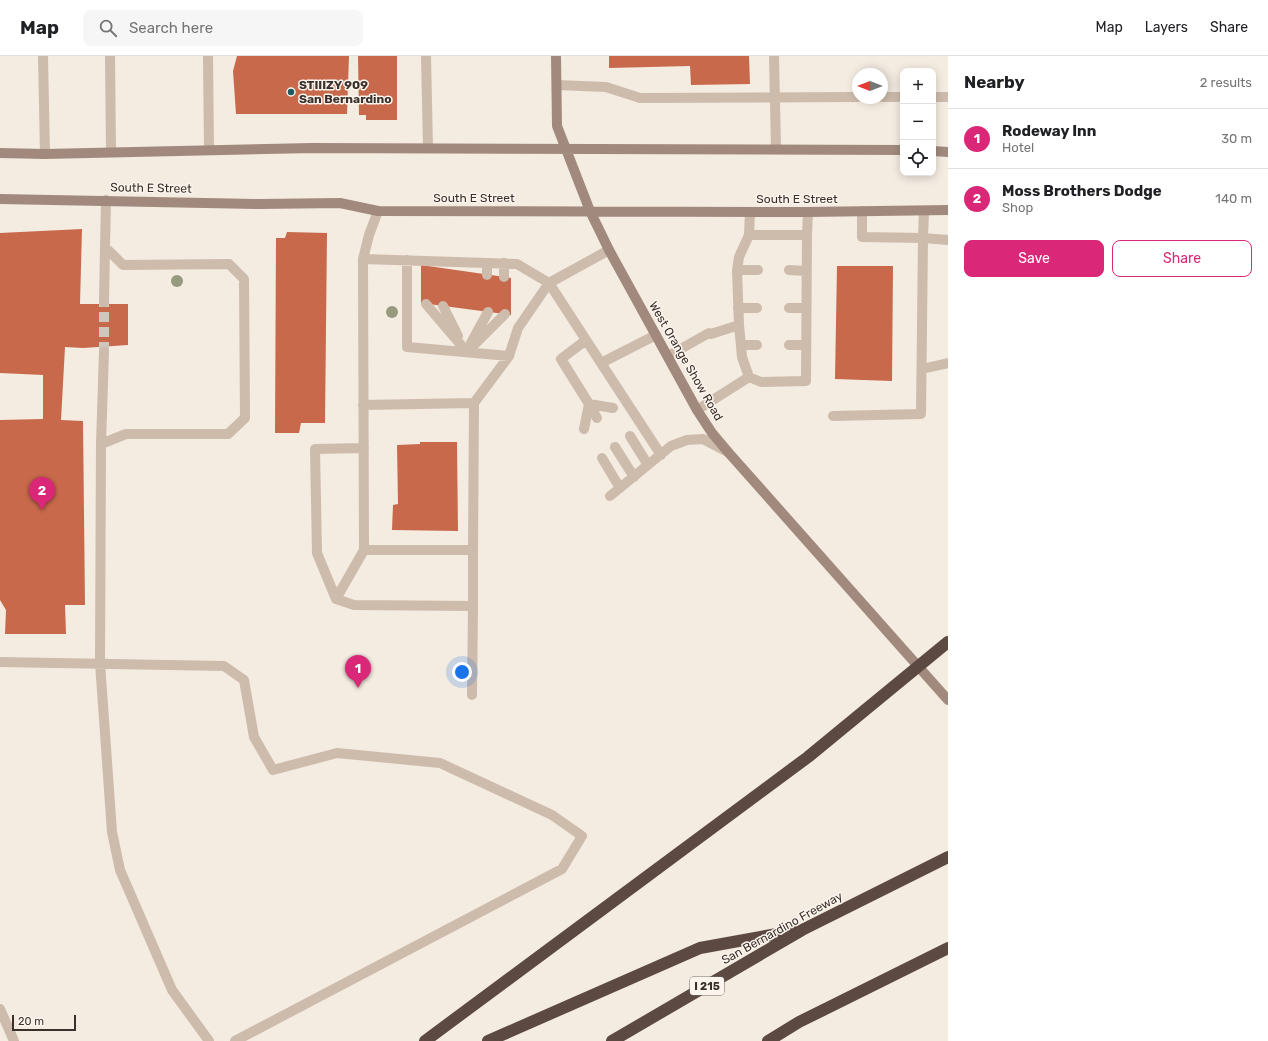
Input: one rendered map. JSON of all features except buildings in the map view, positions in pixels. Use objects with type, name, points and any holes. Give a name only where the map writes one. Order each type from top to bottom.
[{"type":"highway","points":[[425,1041],[808,757],[948,642]]},
{"type":"highway","name":"San Bernardino Freeway","points":[[612,1041],[802,930],[948,857]]},
{"type":"highway","points":[[488,1041],[700,948],[802,930]]},
{"type":"highway","points":[[768,1041],[799,1022],[948,948]]},
{"type":"main road","name":"West Orange Show Road","points":[[556,56],[557,126],[590,211],[609,250],[698,410],[712,433],[728,452],[948,700]]},
{"type":"main road","points":[[0,153],[45,154],[304,148],[900,150]]},
{"type":"main road","points":[[936,151],[948,152]]},
{"type":"main road","name":"South E Street","points":[[0,199],[259,204],[340,203],[378,211],[808,212],[948,210]]},
{"type":"street","points":[[43,56],[45,154]]},
{"type":"street","points":[[110,56],[111,152]]},
{"type":"street","points":[[208,56],[209,150]]},
{"type":"street","points":[[426,56],[428,148]]},
{"type":"street","points":[[774,56],[776,149]]},
{"type":"street","points":[[557,85],[606,87],[640,98],[852,97]]},
{"type":"street","points":[[888,97],[900,97]]},
{"type":"street","points":[[936,97],[948,97]]},
{"type":"street","points":[[104,302],[106,200]]},
{"type":"street","points":[[833,416],[921,414],[924,210]]},
{"type":"street","points":[[336,599],[364,550],[363,259],[369,235],[378,211]]},
{"type":"street","points":[[862,211],[862,237],[948,240]]},
{"type":"street","points":[[750,212],[749,235],[739,257],[737,270],[739,325],[742,357],[749,376],[761,382],[806,381],[806,271],[808,212]]},
{"type":"street","points":[[749,235],[807,235]]},
{"type":"street","points":[[101,444],[126,434],[228,434],[245,418],[244,279],[229,264],[123,265],[105,247]]},
{"type":"street","points":[[472,695],[474,403],[509,356],[518,328],[549,282],[609,250]]},
{"type":"street","points":[[363,259],[407,260],[426,265],[465,267],[487,263],[517,264],[549,282],[661,455]]},
{"type":"street","points":[[407,260],[407,348],[509,356]]},
{"type":"street","points":[[487,263],[487,274]]},
{"type":"street","points":[[504,263],[504,277]]},
{"type":"street","points":[[737,270],[758,270]]},
{"type":"street","points":[[789,270],[806,271]]},
{"type":"street","points":[[426,304],[467,352]]},
{"type":"street","points":[[443,306],[467,352]]},
{"type":"street","points":[[738,308],[757,308]]},
{"type":"street","points":[[789,308],[806,308]]},
{"type":"street","points":[[467,352],[488,312]]},
{"type":"street","points":[[467,352],[505,314]]},
{"type":"street","points":[[668,356],[708,333],[711,334],[739,325]]},
{"type":"street","points":[[601,364],[656,335]]},
{"type":"street","points":[[586,340],[561,359],[597,418]]},
{"type":"street","points":[[742,345],[757,345]]},
{"type":"street","points":[[789,345],[806,345]]},
{"type":"street","points":[[104,352],[101,444],[100,663],[112,832],[120,870],[172,990],[210,1041]]},
{"type":"street","points":[[922,369],[948,363]]},
{"type":"street","points":[[698,410],[749,376]]},
{"type":"street","points":[[363,405],[474,403]]},
{"type":"street","points":[[589,404],[613,408]]},
{"type":"street","points":[[584,429],[589,404]]},
{"type":"street","points":[[630,436],[648,465]]},
{"type":"street","points":[[610,496],[671,446],[688,440],[703,439],[728,452]]},
{"type":"street","points":[[615,447],[634,477]]},
{"type":"street","points":[[364,448],[315,449],[317,553],[336,599],[354,605],[473,606]]},
{"type":"street","points":[[602,458],[620,488]]},
{"type":"street","points":[[364,550],[473,550]]},
{"type":"street","points":[[0,662],[224,666],[244,680],[254,737],[274,770],[336,753],[440,763],[552,815],[582,836],[562,869],[235,1041]]},
{"type":"street","points":[[0,1009],[14,1041]]},
{"type":"tunnel","points":[[104,302],[104,352]]},
{"type":"place","name":"STIIIZY 909 San Bernardino","points":[[291,92]]},
{"type":"place","name":"Moss Brothers Dodge","points":[[42,510]]},
{"type":"place","name":"Rodeway Inn","points":[[358,688]]}]
